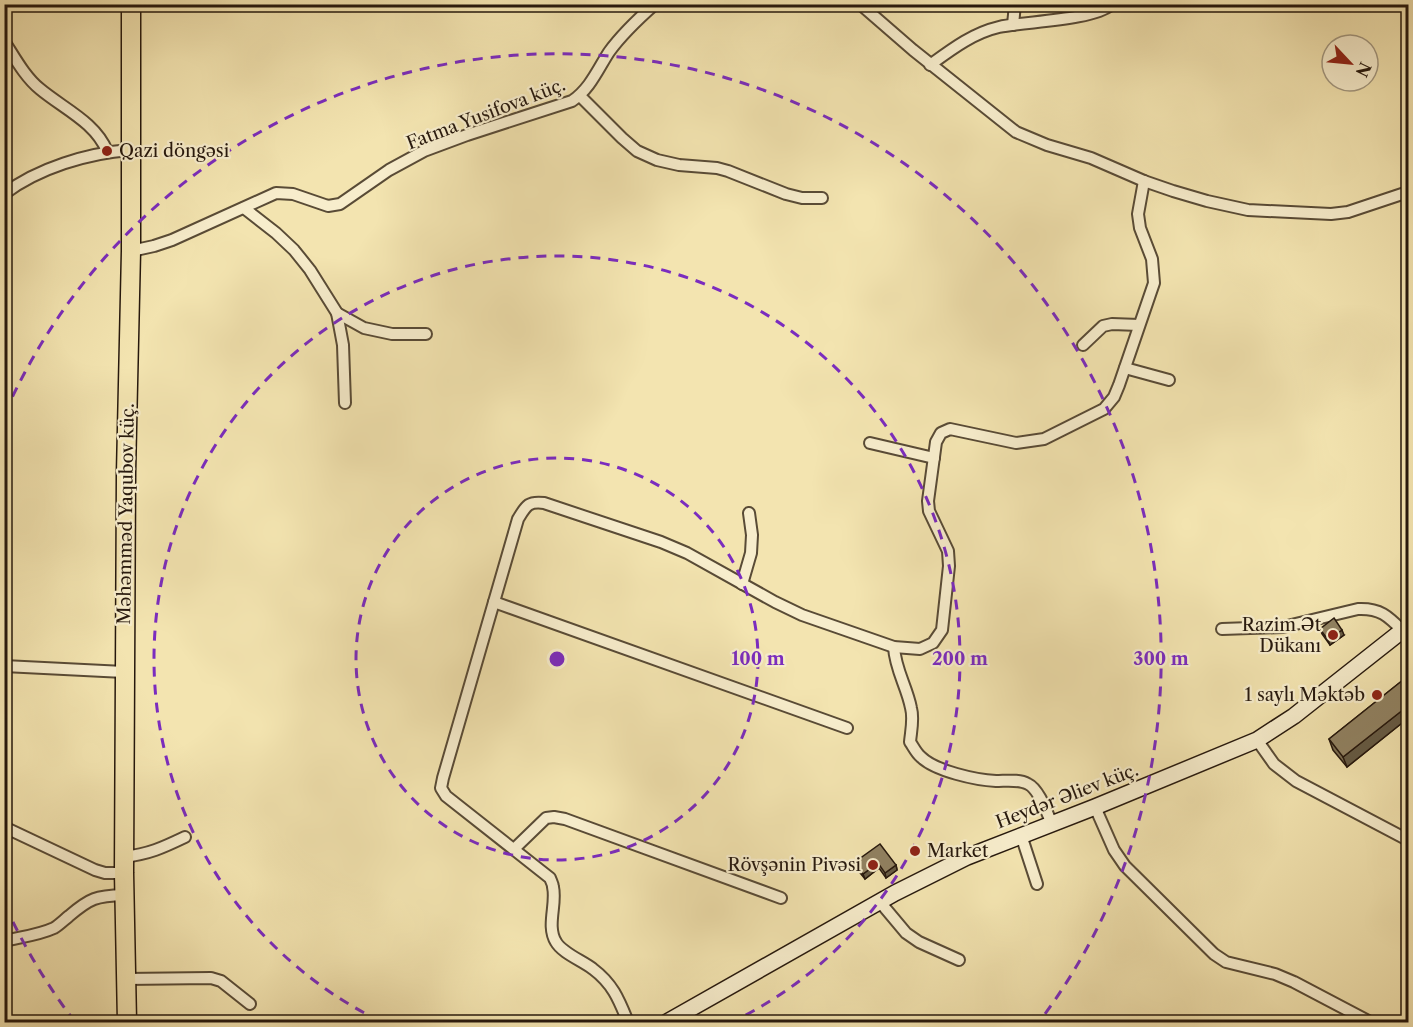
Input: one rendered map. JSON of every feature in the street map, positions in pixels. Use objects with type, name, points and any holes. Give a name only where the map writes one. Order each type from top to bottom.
[{"type":"main road","name":"Məhəmməd Yaqubov küç.","points":[[127,1023],[124,895],[124,672],[131,4]]},
{"type":"main road","name":"Heydər Əliev küç.","points":[[667,1023],[880,902],[967,857],[1257,740],[1294,716],[1406,628]]},
{"type":"street","name":"Fatma Yusifova küç.","points":[[130,251],[172,240],[276,193],[293,194],[328,206],[340,204],[389,170],[424,151],[573,101],[580,96],[623,34],[655,4]]},
{"type":"street","points":[[860,4],[930,65],[1016,132],[1047,145],[1091,158],[1144,181],[1207,201],[1248,210],[1331,214],[1348,212],[1408,192]]},
{"type":"street","points":[[1013,25],[1015,4]]},
{"type":"street","points":[[930,65],[961,43],[998,27],[1088,15],[1112,4]]},
{"type":"street","points":[[4,41],[30,79],[94,129],[108,152]]},
{"type":"street","points":[[580,96],[637,151],[657,160],[679,165],[717,168],[786,194],[802,198],[822,198]]},
{"type":"street","points":[[4,194],[18,183],[77,159],[130,150]]},
{"type":"street","points":[[628,1023],[609,982],[555,942],[552,930],[554,888],[550,878],[446,796],[441,788],[518,519],[526,506],[535,502],[544,503],[661,542],[687,553],[802,615],[894,647],[920,649],[933,643],[942,630],[949,566],[948,551],[929,511],[928,501],[936,442],[941,433],[950,429],[1016,443],[1044,439],[1104,409],[1114,397],[1154,283],[1152,260],[1140,228],[1138,214],[1144,181]]},
{"type":"street","points":[[244,208],[294,250],[310,270],[337,313],[343,345],[345,403]]},
{"type":"street","points":[[337,313],[364,328],[392,334],[426,334]]},
{"type":"street","points":[[1083,345],[1103,326],[1139,325]]},
{"type":"street","points":[[1125,368],[1169,380]]},
{"type":"street","points":[[870,443],[934,458]]},
{"type":"street","points":[[742,584],[751,553],[752,535],[749,513]]},
{"type":"street","points":[[494,602],[847,728]]},
{"type":"street","points":[[1222,629],[1283,627],[1371,608],[1406,628]]},
{"type":"street","points":[[894,647],[896,663],[912,709],[910,741],[920,757],[953,773],[991,781],[1029,784],[1035,789],[1052,824]]},
{"type":"street","points":[[4,666],[124,672]]},
{"type":"street","points":[[1257,740],[1275,764],[1296,781],[1408,840]]},
{"type":"street","points":[[1095,807],[1114,850],[1125,866],[1214,954],[1226,962],[1275,974],[1294,982],[1370,1023]]},
{"type":"street","points":[[514,849],[546,818],[565,819],[781,898]]},
{"type":"street","points":[[4,827],[105,873],[185,837]]},
{"type":"street","points":[[1021,836],[1037,884]]},
{"type":"street","points":[[4,941],[55,927],[82,904],[95,898],[124,895]]},
{"type":"street","points":[[880,902],[906,933],[919,942],[959,960]]},
{"type":"street","points":[[125,979],[210,978],[221,981],[250,1004]]},
{"type":"building","points":[[1334,618],[1342,630],[1328,640],[1320,629]]},
{"type":"building","points":[[1408,676],[1408,715],[1404,709],[1343,757],[1329,739]]},
{"type":"building","points":[[1408,779],[1408,793],[1402,784]]},
{"type":"building","points":[[880,844],[896,865],[885,873],[878,863],[863,874],[855,862]]},
{"type":"place","name":"Qazi döngəsi","points":[[107,151]]},
{"type":"place","name":"Razim Ət Dükanı","points":[[1333,635]]},
{"type":"place","name":"1 saylı Məktəb","points":[[1377,695]]},
{"type":"place","name":"Market","points":[[915,851]]},
{"type":"place","name":"Rövşənin Pivəsi","points":[[873,865]]}]
